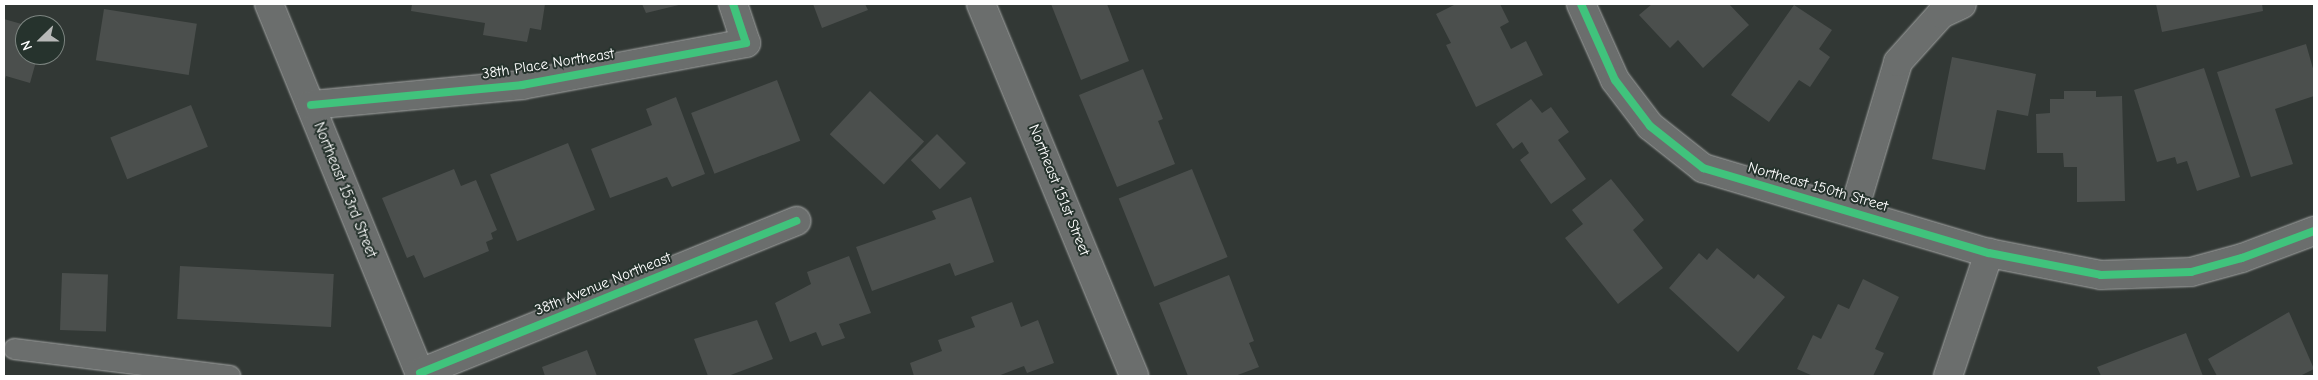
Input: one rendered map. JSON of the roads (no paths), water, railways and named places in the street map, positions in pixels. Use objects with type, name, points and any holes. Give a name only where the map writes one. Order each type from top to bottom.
[{"type":"street","name":"Northeast 153rd Street","points":[[269,4],[421,374]]},
{"type":"street","name":"38th Place Northeast","points":[[310,105],[522,85],[746,43],[733,4]]},
{"type":"street","name":"Northeast 151st Street","points":[[981,4],[1134,376]]},
{"type":"street","name":"Northeast 150th Street","points":[[1581,4],[1615,80],[1650,126],[1703,168],[1854,210],[1989,252],[2100,275],[2191,272],[2242,258],[2314,231]]},
{"type":"street","points":[[1854,210],[1898,62],[1941,14],[1962,4]]},
{"type":"street","name":"38th Avenue Northeast","points":[[421,374],[796,221]]},
{"type":"street","points":[[1948,376],[1989,252]]},
{"type":"lane","points":[[14,349],[230,376]]}]
